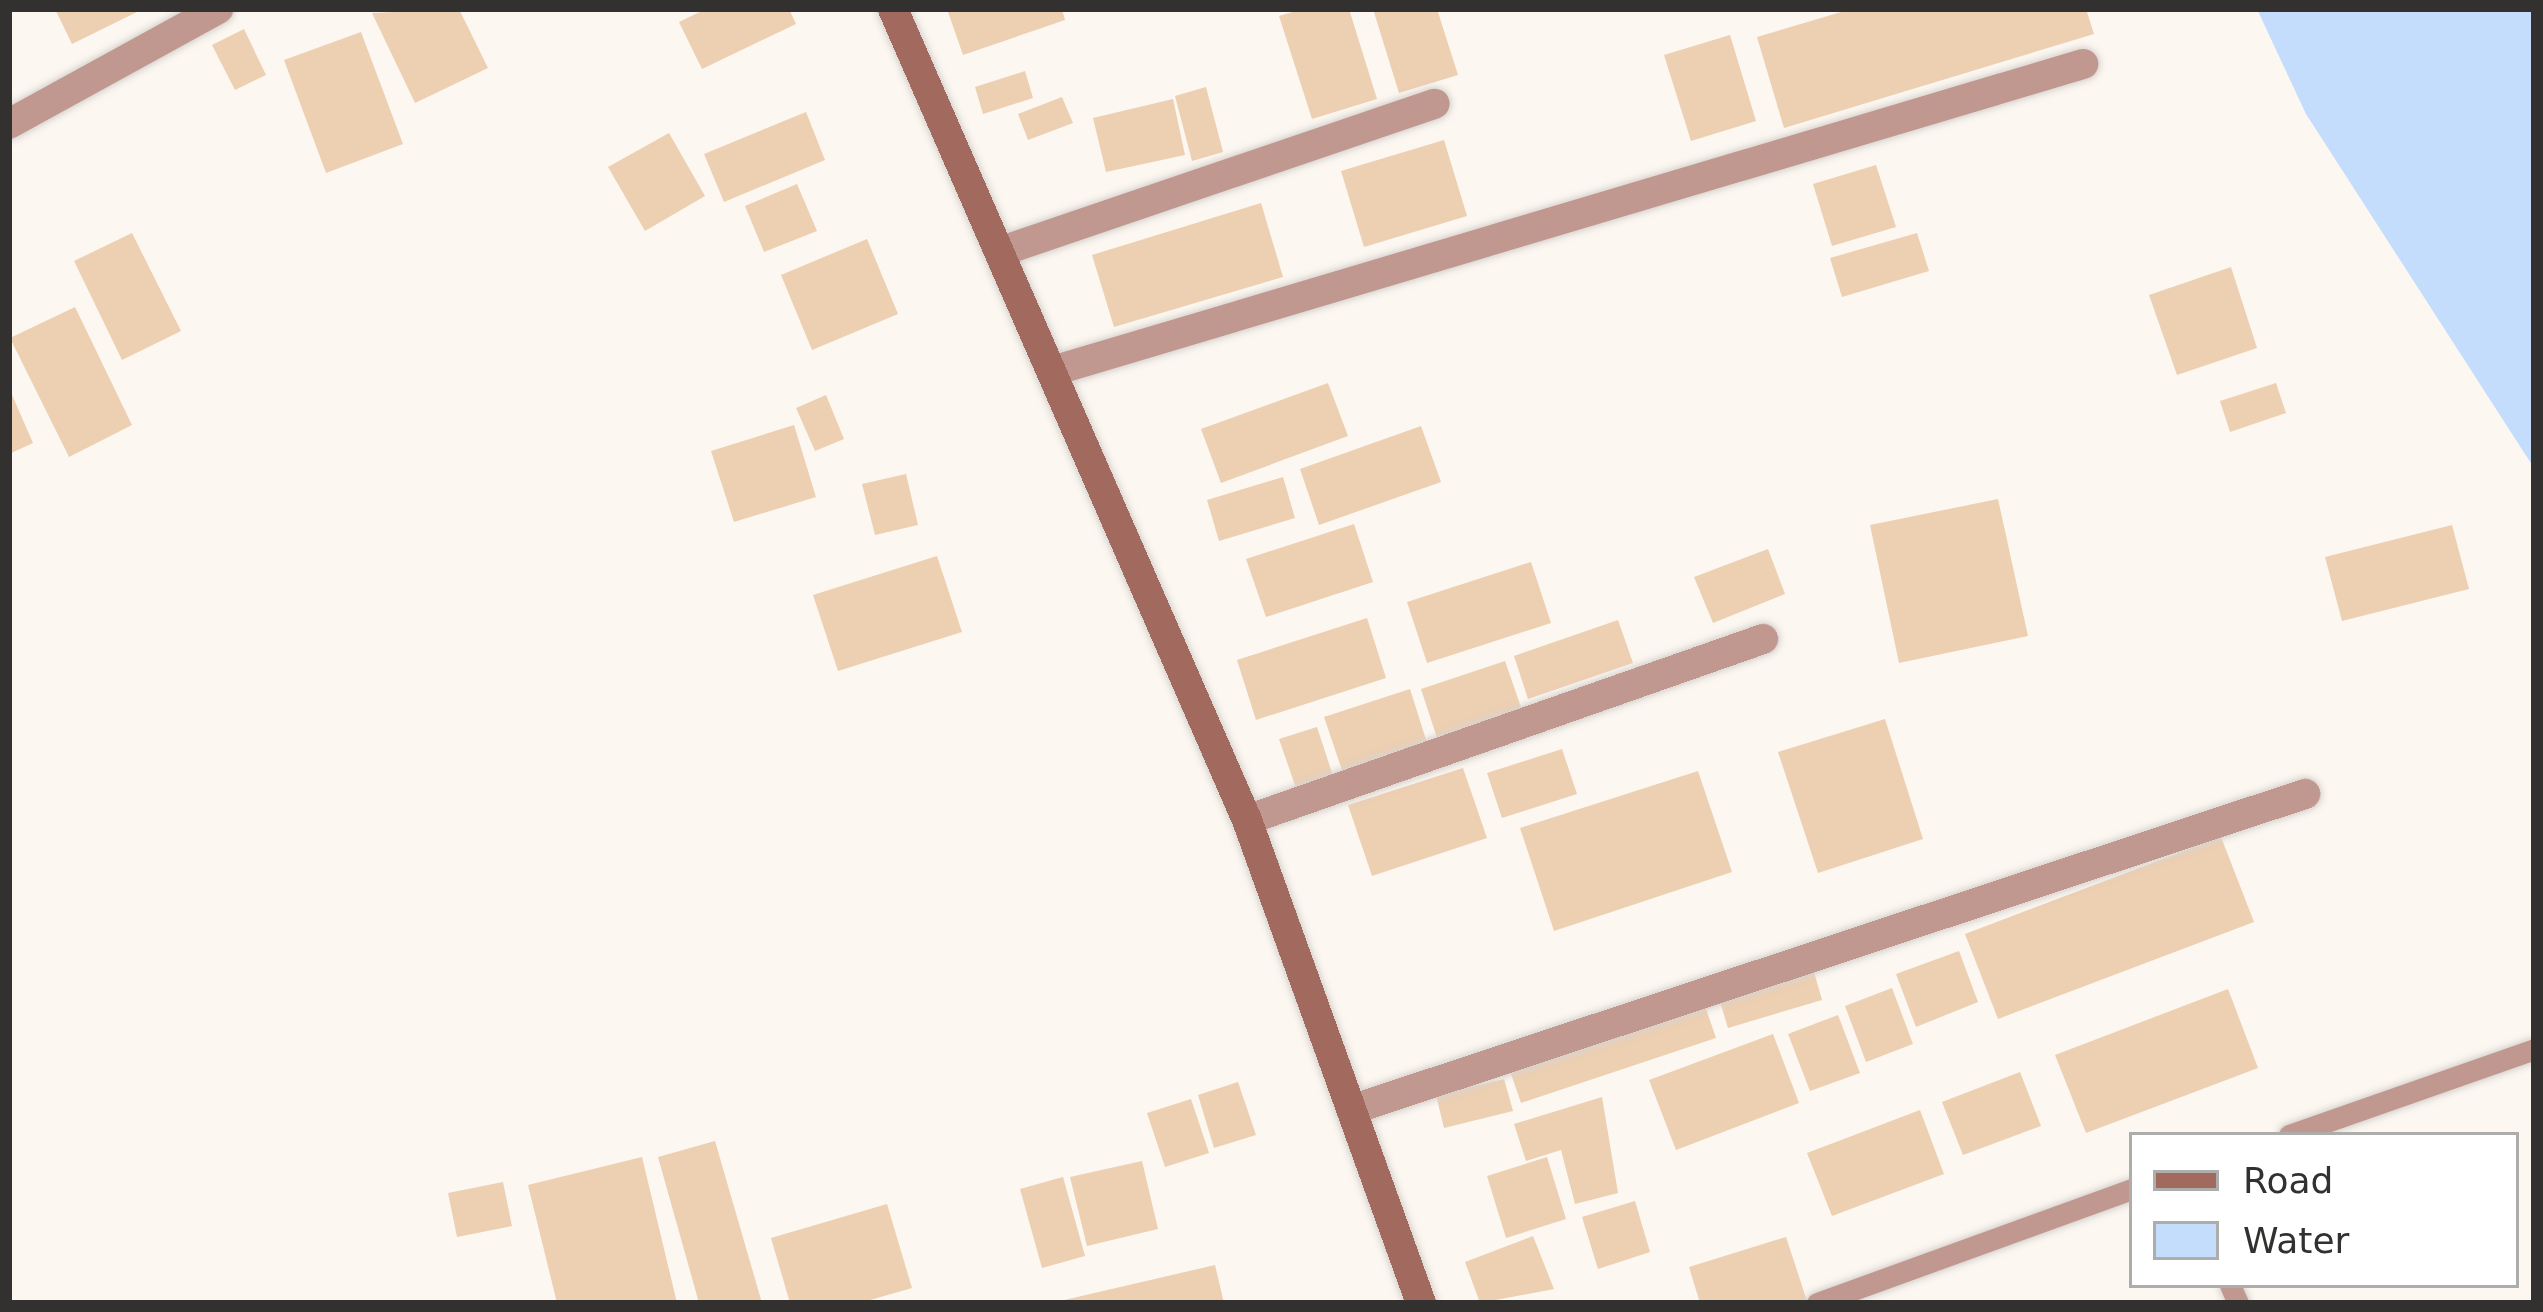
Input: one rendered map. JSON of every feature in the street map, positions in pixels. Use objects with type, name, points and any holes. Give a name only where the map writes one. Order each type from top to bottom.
[{"type":"main road","points":[[893,9],[1056,370],[1247,820],[1357,1108],[1421,1303]]},
{"type":"street","points":[[9,124],[218,9]]},
{"type":"street","points":[[1056,370],[2083,64]]},
{"type":"street","points":[[1002,251],[1435,104]]},
{"type":"street","points":[[1247,820],[1763,639]]},
{"type":"street","points":[[1357,1108],[2305,794]]},
{"type":"lane","points":[[2297,1132],[2534,1049]]},
{"type":"lane","points":[[1817,1303],[2129,1190]]},
{"type":"water","points":[[2257,9],[2534,9],[2534,468],[2306,114]]},
{"type":"building","points":[[55,9],[143,9],[72,44]]},
{"type":"building","points":[[459,9],[488,68],[415,103],[372,13]]},
{"type":"building","points":[[706,9],[789,9],[796,24],[702,69],[679,22]]},
{"type":"building","points":[[947,9],[1062,9],[1065,20],[963,55]]},
{"type":"building","points":[[1303,9],[1349,9],[1377,99],[1312,119],[1279,16]]},
{"type":"building","points":[[1373,9],[1437,9],[1458,75],[1399,93]]},
{"type":"building","points":[[1851,9],[2086,9],[2094,34],[1784,128],[1757,37]]},
{"type":"building","points":[[244,29],[266,75],[235,90],[212,45]]},
{"type":"building","points":[[361,32],[403,144],[326,173],[284,60]]},
{"type":"building","points":[[1730,35],[1756,121],[1691,141],[1664,55]]},
{"type":"building","points":[[1025,71],[1033,98],[983,114],[975,87]]},
{"type":"building","points":[[1206,87],[1223,152],[1192,161],[1175,96]]},
{"type":"building","points":[[1062,97],[1073,123],[1028,140],[1018,114]]},
{"type":"building","points":[[1173,99],[1185,155],[1106,172],[1093,118]]},
{"type":"building","points":[[806,112],[825,160],[724,202],[704,154]]},
{"type":"building","points":[[669,133],[705,196],[645,231],[608,167]]},
{"type":"building","points":[[1444,140],[1467,216],[1364,247],[1341,171]]},
{"type":"building","points":[[1876,165],[1896,227],[1832,246],[1813,184]]},
{"type":"building","points":[[797,184],[817,231],[764,252],[745,206]]},
{"type":"building","points":[[1261,203],[1283,277],[1114,327],[1092,255]]},
{"type":"building","points":[[132,233],[181,331],[122,360],[74,261]]},
{"type":"building","points":[[1917,233],[1929,271],[1842,297],[1830,258]]},
{"type":"building","points":[[867,239],[898,314],[812,350],[781,275]]},
{"type":"building","points":[[2231,267],[2257,348],[2177,375],[2149,295]]},
{"type":"building","points":[[75,307],[132,425],[69,457],[10,338]]},
{"type":"building","points":[[1328,383],[1348,436],[1221,483],[1201,429]]},
{"type":"building","points":[[2276,383],[2286,413],[2230,432],[2220,401]]},
{"type":"building","points":[[9,388],[33,443],[9,454]]},
{"type":"building","points":[[826,395],[844,439],[815,451],[796,408]]},
{"type":"building","points":[[794,425],[816,497],[734,522],[711,451]]},
{"type":"building","points":[[1421,426],[1441,482],[1319,525],[1300,469]]},
{"type":"building","points":[[906,474],[918,525],[875,535],[862,484]]},
{"type":"building","points":[[1283,477],[1295,518],[1219,541],[1207,500]]},
{"type":"building","points":[[1998,499],[2028,636],[1899,663],[1870,525]]},
{"type":"building","points":[[1354,524],[1373,582],[1266,617],[1246,559]]},
{"type":"building","points":[[2452,525],[2469,589],[2342,621],[2325,557]]},
{"type":"building","points":[[1768,549],[1785,594],[1713,623],[1694,577]]},
{"type":"building","points":[[937,556],[962,632],[838,671],[813,595]]},
{"type":"building","points":[[1531,562],[1551,623],[1427,663],[1407,602]]},
{"type":"building","points":[[1367,618],[1386,678],[1256,720],[1237,660]]},
{"type":"building","points":[[1618,620],[1633,663],[1528,699],[1514,656]]},
{"type":"building","points":[[1505,661],[1523,713],[1438,741],[1421,689]]},
{"type":"building","points":[[1410,689],[1428,746],[1343,773],[1324,717]]},
{"type":"building","points":[[1885,719],[1923,839],[1818,873],[1778,752]]},
{"type":"building","points":[[1317,727],[1334,779],[1297,791],[1279,739]]},
{"type":"building","points":[[1562,749],[1577,794],[1502,818],[1487,773]]},
{"type":"building","points":[[1463,768],[1487,838],[1372,876],[1348,805]]},
{"type":"building","points":[[1698,771],[1732,872],[1554,931],[1520,828]]},
{"type":"building","points":[[2221,837],[2254,922],[1998,1019],[1965,934]]},
{"type":"building","points":[[1959,951],[1978,1002],[1916,1027],[1896,974]]},
{"type":"building","points":[[1812,965],[1822,1000],[1728,1028],[1718,995]]},
{"type":"building","points":[[1892,988],[1913,1044],[1866,1062],[1845,1006]]},
{"type":"building","points":[[2228,989],[2258,1068],[2086,1133],[2055,1055]]},
{"type":"building","points":[[1704,1003],[1716,1038],[1521,1103],[1509,1068]]},
{"type":"building","points":[[1838,1015],[1860,1073],[1810,1091],[1788,1034]]},
{"type":"building","points":[[1773,1034],[1799,1103],[1676,1150],[1649,1080]]},
{"type":"building","points":[[2020,1072],[2041,1126],[1963,1155],[1942,1102]]},
{"type":"building","points":[[1504,1079],[1513,1111],[1444,1128],[1436,1095]]},
{"type":"building","points":[[1238,1082],[1256,1135],[1214,1148],[1198,1095]]},
{"type":"building","points":[[1602,1097],[1618,1193],[1575,1204],[1561,1150],[1526,1161],[1514,1124]]},
{"type":"building","points":[[1191,1099],[1209,1153],[1165,1167],[1147,1113]]},
{"type":"building","points":[[1920,1110],[1944,1174],[1832,1216],[1807,1153]]},
{"type":"building","points":[[715,1141],[762,1303],[699,1303],[658,1157]]},
{"type":"building","points":[[642,1157],[677,1303],[557,1303],[528,1185]]},
{"type":"building","points":[[1547,1157],[1566,1219],[1506,1238],[1487,1176]]},
{"type":"building","points":[[1142,1161],[1158,1229],[1087,1246],[1070,1177]]},
{"type":"building","points":[[1063,1177],[1085,1256],[1042,1268],[1020,1189]]},
{"type":"building","points":[[503,1182],[512,1226],[457,1237],[448,1193]]},
{"type":"building","points":[[1635,1201],[1650,1252],[1598,1269],[1582,1217]]},
{"type":"building","points":[[887,1204],[912,1288],[860,1303],[790,1303],[771,1238]]},
{"type":"building","points":[[1533,1236],[1554,1289],[1480,1303],[1465,1262]]},
{"type":"building","points":[[1786,1237],[1807,1301],[1700,1303],[1689,1267]]},
{"type":"building","points":[[1215,1265],[1224,1303],[1060,1303],[1060,1301]]}]
